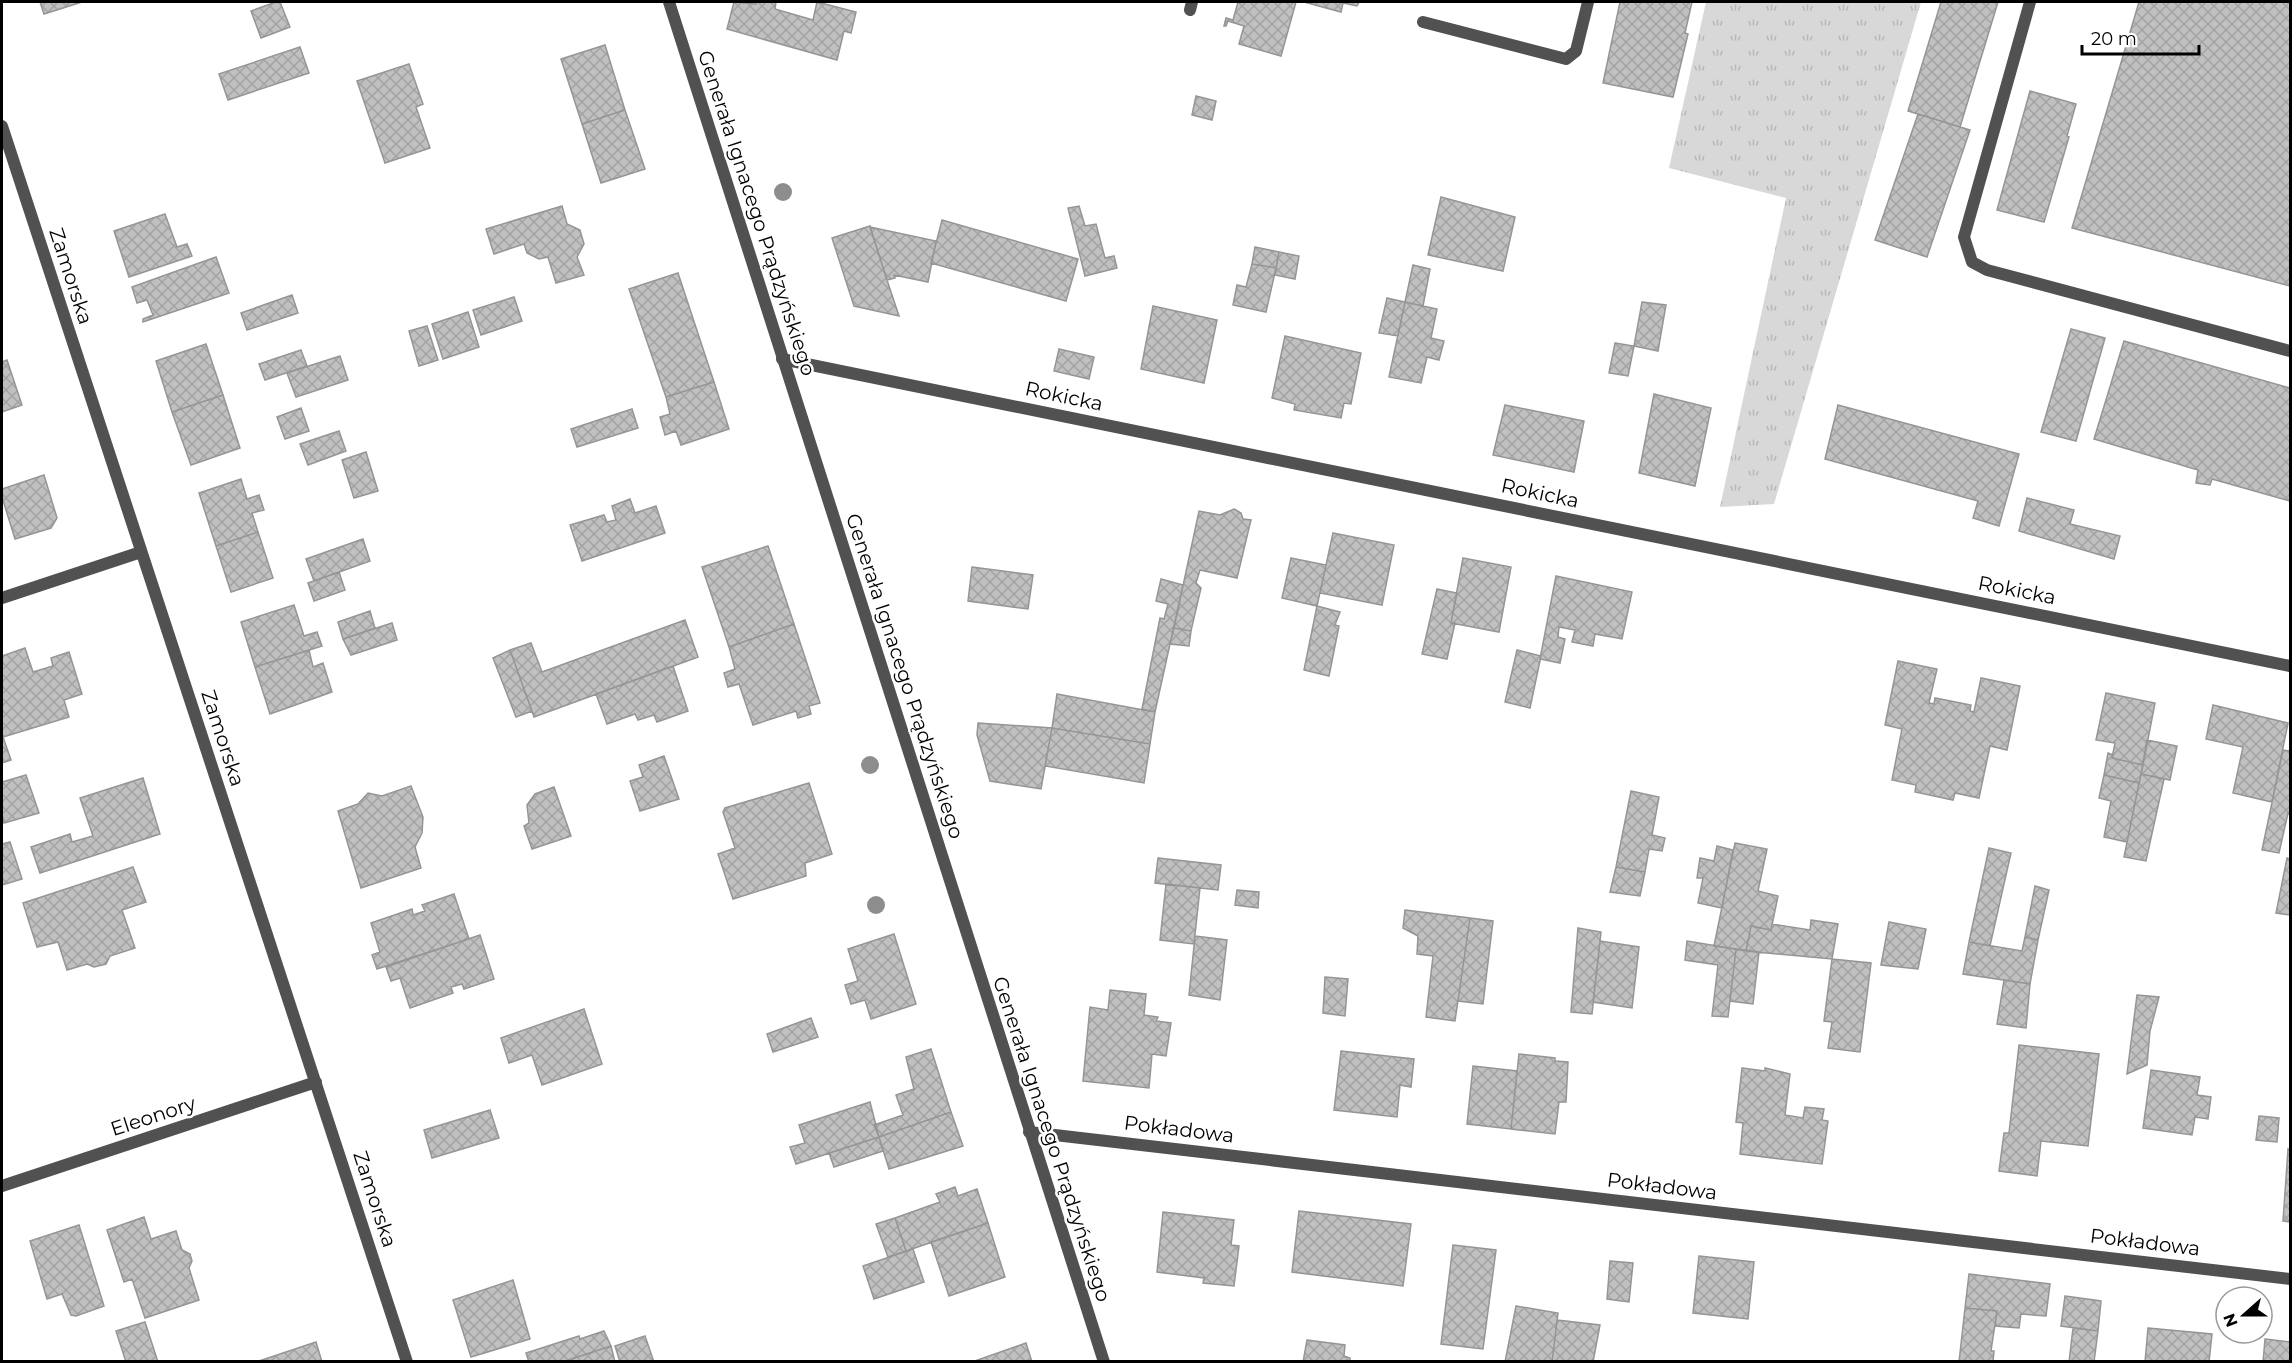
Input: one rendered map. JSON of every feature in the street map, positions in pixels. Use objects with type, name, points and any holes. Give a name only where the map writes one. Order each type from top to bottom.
[{"type":"street","name":"Generała Ignacego Prądzyńskiego","points":[[669,2],[1104,1362]]},
{"type":"street","points":[[1423,22],[1566,59],[1576,51],[1588,2]]},
{"type":"street","points":[[2030,2],[1964,237],[1972,262],[1987,270],[2290,351]]},
{"type":"street","name":"Zamorska","points":[[2,126],[407,1362]]},
{"type":"street","name":"Rokicka","points":[[782,359],[2290,666]]},
{"type":"street","points":[[2,598],[141,552]]},
{"type":"street","name":"Eleonory","points":[[2,1186],[316,1082]]},
{"type":"street","name":"Pokładowa","points":[[1029,1132],[2290,1279]]},
{"type":"green space","points":[[1706,2],[1921,2],[1774,504],[1720,507],[1786,198],[1669,168]]},
{"type":"building","points":[[40,2],[82,2],[44,14]]},
{"type":"building","points":[[280,2],[290,27],[261,38],[251,11]]},
{"type":"building","points":[[734,2],[756,4],[756,2],[776,2],[775,9],[813,20],[817,2],[856,12],[851,33],[844,31],[837,60],[727,29]]},
{"type":"building","points":[[1238,2],[1296,2],[1281,56],[1239,44],[1244,26],[1228,21],[1224,26],[1226,18],[1233,20]]},
{"type":"building","points":[[1304,2],[1359,2],[1357,6],[1343,3],[1341,12]]},
{"type":"building","points":[[1620,2],[1692,2],[1685,33],[1688,34],[1673,97],[1603,83]]},
{"type":"building","points":[[1941,2],[1998,2],[1960,127],[1908,111]]},
{"type":"building","points":[[2139,2],[2290,2],[2290,286],[2072,228]]},
{"type":"building","points":[[605,45],[625,110],[582,124],[561,59]]},
{"type":"building","points":[[300,47],[309,73],[228,100],[219,74]]},
{"type":"building","points":[[409,64],[423,104],[416,107],[430,148],[385,163],[357,81]]},
{"type":"building","points":[[2030,91],[2076,104],[2067,136],[2069,137],[2044,222],[1997,210]]},
{"type":"building","points":[[1196,96],[1216,101],[1212,120],[1192,115]]},
{"type":"building","points":[[625,110],[645,169],[601,183],[582,124]]},
{"type":"building","points":[[1918,114],[1970,130],[1927,257],[1875,240]]},
{"type":"building","points":[[1441,197],[1515,217],[1503,271],[1428,255]]},
{"type":"building","points":[[562,206],[567,224],[580,230],[584,244],[577,257],[584,275],[556,283],[548,257],[539,259],[527,253],[524,244],[494,254],[486,229]]},
{"type":"building","points":[[1079,206],[1085,226],[1096,224],[1105,258],[1114,256],[1117,268],[1085,276],[1068,208]]},
{"type":"building","points":[[165,214],[177,247],[187,244],[192,256],[129,277],[114,231]]},
{"type":"building","points":[[942,220],[1078,259],[1066,301],[931,263]]},
{"type":"building","points":[[870,226],[899,316],[854,306],[832,238]]},
{"type":"building","points":[[870,227],[936,241],[928,282],[894,275],[895,278],[887,280]]},
{"type":"building","points":[[1255,247],[1279,252],[1276,268],[1252,264]]},
{"type":"building","points":[[1279,252],[1299,256],[1295,279],[1275,275]]},
{"type":"building","points":[[216,257],[229,293],[143,322],[143,319],[153,315],[147,300],[137,303],[132,287]]},
{"type":"building","points":[[1252,264],[1276,268],[1266,312],[1233,305],[1237,285],[1246,287]]},
{"type":"building","points":[[1413,265],[1430,269],[1423,306],[1405,302]]},
{"type":"building","points":[[678,273],[714,382],[666,397],[629,289]]},
{"type":"building","points":[[292,295],[298,313],[247,330],[241,313]]},
{"type":"building","points":[[514,297],[522,321],[481,335],[473,310]]},
{"type":"building","points":[[1387,298],[1405,302],[1398,336],[1379,333]]},
{"type":"building","points":[[1405,302],[1437,309],[1431,338],[1444,341],[1439,360],[1427,357],[1421,383],[1389,377]]},
{"type":"building","points":[[1642,302],[1666,305],[1658,351],[1634,346]]},
{"type":"building","points":[[1153,306],[1217,320],[1204,383],[1141,369]]},
{"type":"building","points":[[468,312],[479,347],[443,359],[432,324]]},
{"type":"building","points":[[427,326],[438,360],[419,366],[409,331]]},
{"type":"building","points":[[2071,329],[2105,338],[2076,441],[2041,432]]},
{"type":"building","points":[[1285,336],[1361,353],[1351,404],[1344,403],[1341,418],[1294,410],[1295,404],[1272,398]]},
{"type":"building","points":[[2124,341],[2290,388],[2290,501],[2212,479],[2210,485],[2196,483],[2198,470],[2094,439]]},
{"type":"building","points":[[1615,343],[1634,346],[1628,376],[1609,373]]},
{"type":"building","points":[[206,344],[223,395],[172,412],[156,361]]},
{"type":"building","points":[[1059,349],[1094,357],[1089,379],[1054,371]]},
{"type":"building","points":[[301,350],[307,366],[265,380],[259,364]]},
{"type":"building","points":[[340,356],[348,380],[296,397],[287,373]]},
{"type":"building","points":[[7,360],[22,405],[2,412],[2,362]]},
{"type":"building","points":[[714,382],[729,429],[681,445],[676,431],[665,435],[660,417],[670,414],[666,397]]},
{"type":"building","points":[[1654,394],[1711,408],[1695,486],[1639,473]]},
{"type":"building","points":[[223,395],[240,448],[191,465],[172,412]]},
{"type":"building","points":[[1505,405],[1584,421],[1574,472],[1493,455]]},
{"type":"building","points":[[1838,405],[2019,454],[1999,526],[1973,518],[1978,501],[1825,459]]},
{"type":"building","points":[[301,408],[309,431],[285,439],[277,417]]},
{"type":"building","points":[[632,409],[638,428],[577,447],[571,429]]},
{"type":"building","points":[[339,431],[346,451],[308,465],[300,444]]},
{"type":"building","points":[[366,452],[378,491],[354,498],[342,460]]},
{"type":"building","points":[[44,475],[57,518],[51,528],[15,539],[2,497],[2,489]]},
{"type":"building","points":[[241,479],[247,499],[259,495],[264,510],[252,513],[258,532],[216,546],[199,493]]},
{"type":"building","points":[[2027,498],[2074,510],[2070,524],[2120,536],[2114,559],[2019,531]]},
{"type":"building","points":[[630,499],[635,513],[656,506],[665,533],[582,561],[570,525],[604,515],[607,522],[616,520],[612,506]]},
{"type":"building","points":[[1234,509],[1241,513],[1243,519],[1251,520],[1237,578],[1200,570],[1196,583],[1201,588],[1191,631],[1174,628],[1199,511],[1220,515]]},
{"type":"building","points":[[258,532],[273,578],[231,592],[216,546]]},
{"type":"building","points":[[1333,533],[1394,545],[1382,605],[1320,593]]},
{"type":"building","points":[[363,539],[370,561],[314,581],[306,559]]},
{"type":"building","points":[[768,546],[794,624],[729,647],[702,567]]},
{"type":"building","points":[[1291,558],[1326,565],[1317,606],[1282,598]]},
{"type":"building","points":[[1463,558],[1511,567],[1499,632],[1451,623]]},
{"type":"building","points":[[972,567],[1033,575],[1028,609],[968,601]]},
{"type":"building","points":[[339,572],[345,590],[314,601],[308,583]]},
{"type":"building","points":[[1556,576],[1632,592],[1622,639],[1595,634],[1593,646],[1572,642],[1575,630],[1559,627],[1558,637],[1565,639],[1560,663],[1540,659]]},
{"type":"building","points":[[1161,579],[1183,585],[1155,712],[1142,709],[1160,618],[1164,619],[1168,604],[1156,601]]},
{"type":"building","points":[[1437,589],[1457,593],[1451,623],[1455,623],[1447,659],[1422,654]]},
{"type":"building","points":[[294,605],[304,636],[317,632],[322,646],[255,667],[241,622]]},
{"type":"building","points":[[1317,606],[1340,612],[1335,625],[1339,626],[1329,676],[1304,670]]},
{"type":"building","points":[[370,611],[375,628],[343,639],[338,622]]},
{"type":"building","points":[[685,620],[698,657],[534,717],[510,650],[531,643],[542,672]]},
{"type":"building","points":[[392,623],[397,640],[351,655],[343,639]]},
{"type":"building","points":[[794,624],[820,703],[809,706],[811,714],[798,718],[796,711],[753,725],[739,684],[728,687],[724,673],[735,669],[729,647]]},
{"type":"building","points":[[1174,628],[1191,631],[1189,646],[1170,644]]},
{"type":"building","points":[[25,648],[33,672],[53,666],[51,658],[69,652],[82,694],[64,700],[69,717],[3,737],[11,760],[2,763],[2,656]]},
{"type":"building","points":[[309,650],[313,667],[323,663],[332,692],[270,714],[255,667]]},
{"type":"building","points":[[510,650],[532,711],[516,717],[493,658]]},
{"type":"building","points":[[1517,650],[1541,656],[1530,708],[1505,702]]},
{"type":"building","points":[[1898,661],[1937,669],[1929,703],[1934,704],[1935,698],[1971,705],[1970,711],[1974,712],[1981,678],[2020,686],[2007,750],[1990,746],[1979,798],[1955,793],[1953,800],[1915,792],[1916,785],[1892,780],[1902,729],[1885,725]]},
{"type":"building","points":[[673,666],[688,711],[657,722],[654,715],[638,720],[635,714],[607,724],[596,694]]},
{"type":"building","points":[[2106,693],[2155,703],[2143,765],[2112,758],[2115,743],[2096,740]]},
{"type":"building","points":[[1057,694],[1155,712],[1150,744],[1052,728]]},
{"type":"building","points":[[2213,705],[2288,723],[2272,802],[2233,793],[2243,747],[2206,739]]},
{"type":"building","points":[[978,723],[1052,728],[1041,789],[990,781],[977,735]]},
{"type":"building","points":[[1052,728],[1150,744],[1144,783],[1045,766]]},
{"type":"building","points":[[2147,740],[2177,746],[2170,780],[2141,774]]},
{"type":"building","points":[[2283,750],[2290,751],[2290,814],[2288,813],[2279,853],[2262,850]]},
{"type":"building","points":[[2108,753],[2113,755],[2112,758],[2143,765],[2139,783],[2104,775]]},
{"type":"building","points":[[664,756],[679,799],[640,811],[630,781],[643,777],[639,765]]},
{"type":"building","points":[[2141,774],[2164,779],[2146,861],[2124,857]]},
{"type":"building","points":[[26,775],[39,813],[4,823],[2,782]]},
{"type":"building","points":[[2104,775],[2139,783],[2127,842],[2104,837],[2111,801],[2099,798]]},
{"type":"building","points":[[143,778],[160,834],[40,873],[31,847],[70,834],[72,842],[93,836],[80,798]]},
{"type":"building","points":[[809,783],[832,854],[805,863],[806,876],[733,899],[718,854],[735,848],[723,812],[725,808]]},
{"type":"building","points":[[411,786],[423,817],[422,833],[415,847],[421,868],[361,888],[338,811],[358,804],[368,793],[382,796]]},
{"type":"building","points":[[554,787],[571,836],[532,849],[524,826],[529,823],[527,805],[535,794]]},
{"type":"building","points":[[1631,791],[1659,797],[1652,835],[1665,838],[1662,851],[1649,849],[1645,872],[1616,867]]},
{"type":"building","points":[[10,842],[22,879],[2,885],[2,844]]},
{"type":"building","points":[[1735,843],[1767,849],[1758,891],[1778,896],[1771,930],[1751,926],[1746,951],[1714,946]]},
{"type":"building","points":[[1717,846],[1733,850],[1722,908],[1698,903],[1703,878],[1697,878],[1700,858],[1714,861]]},
{"type":"building","points":[[1989,848],[2011,853],[1990,946],[1969,942]]},
{"type":"building","points":[[1158,858],[1221,865],[1218,890],[1155,883]]},
{"type":"building","points":[[2287,858],[2290,859],[2290,915],[2276,913]]},
{"type":"building","points":[[133,867],[146,902],[122,910],[135,948],[110,956],[106,964],[94,967],[87,964],[67,970],[58,942],[37,947],[23,903]]},
{"type":"building","points":[[1616,867],[1645,872],[1640,896],[1610,892]]},
{"type":"building","points":[[1166,884],[1200,888],[1194,944],[1160,940]]},
{"type":"building","points":[[2035,886],[2049,890],[2038,940],[2025,937]]},
{"type":"building","points":[[1237,890],[1259,892],[1258,908],[1235,905]]},
{"type":"building","points":[[454,894],[469,939],[377,969],[372,955],[380,952],[371,923],[412,909],[413,915],[425,911],[422,905]]},
{"type":"building","points":[[1405,910],[1470,918],[1455,1021],[1426,1017],[1433,956],[1417,954],[1418,936],[1403,928]]},
{"type":"building","points":[[1470,918],[1493,921],[1483,1004],[1458,1001]]},
{"type":"building","points":[[1811,920],[1838,924],[1832,959],[1746,951],[1751,926],[1771,930],[1772,924],[1810,930]]},
{"type":"building","points":[[1889,922],[1926,929],[1918,969],[1881,965]]},
{"type":"building","points":[[1578,928],[1601,932],[1592,1014],[1571,1012]]},
{"type":"building","points":[[894,934],[916,1004],[871,1019],[865,1000],[851,1004],[845,985],[858,981],[848,949]]},
{"type":"building","points":[[480,935],[494,979],[464,989],[462,984],[451,987],[453,993],[410,1008],[400,978],[391,981],[386,967]]},
{"type":"building","points":[[1195,936],[1227,940],[1220,1000],[1189,995]]},
{"type":"building","points":[[2025,937],[2038,940],[2030,984],[1963,974],[1969,942],[2022,951]]},
{"type":"building","points":[[1600,941],[1639,947],[1632,1008],[1593,1002]]},
{"type":"building","points":[[1687,941],[1736,949],[1728,1017],[1712,1016],[1718,965],[1685,960]]},
{"type":"building","points":[[1736,949],[1759,952],[1753,1004],[1730,1001]]},
{"type":"building","points":[[1832,959],[1871,963],[1860,1052],[1828,1048],[1832,1022],[1824,1021]]},
{"type":"building","points":[[1325,977],[1348,979],[1345,1016],[1323,1013]]},
{"type":"building","points":[[2004,980],[2030,984],[2026,1028],[1997,1024]]},
{"type":"building","points":[[1110,990],[1146,994],[1144,1015],[1158,1017],[1156,1021],[1171,1023],[1166,1056],[1152,1054],[1149,1088],[1083,1081],[1090,1007],[1108,1010]]},
{"type":"building","points":[[2137,995],[2159,997],[2150,1031],[2147,1065],[2127,1074]]},
{"type":"building","points":[[584,1009],[602,1064],[542,1085],[532,1055],[509,1063],[501,1038]]},
{"type":"building","points":[[811,1018],[818,1037],[773,1052],[767,1034]]},
{"type":"building","points":[[2019,1045],[2099,1054],[2088,1146],[2041,1141],[2037,1176],[1999,1171],[2004,1133],[2009,1133]]},
{"type":"building","points":[[931,1049],[951,1112],[879,1137],[874,1125],[903,1115],[896,1095],[914,1089],[906,1057]]},
{"type":"building","points":[[1341,1051],[1414,1059],[1411,1087],[1400,1085],[1397,1117],[1334,1110]]},
{"type":"building","points":[[1519,1054],[1555,1058],[1555,1061],[1568,1062],[1566,1102],[1559,1102],[1555,1134],[1511,1129]]},
{"type":"building","points":[[1473,1066],[1517,1071],[1511,1129],[1467,1124]]},
{"type":"building","points":[[1742,1068],[1765,1071],[1765,1068],[1790,1074],[1785,1115],[1803,1118],[1805,1107],[1824,1109],[1822,1120],[1828,1121],[1822,1164],[1740,1154],[1743,1123],[1736,1122]]},
{"type":"building","points":[[2151,1070],[2200,1077],[2197,1095],[2211,1097],[2208,1119],[2195,1117],[2192,1135],[2143,1128]]},
{"type":"building","points":[[870,1102],[879,1137],[796,1164],[790,1147],[805,1143],[799,1125]]},
{"type":"building","points":[[490,1110],[499,1138],[432,1158],[424,1130]]},
{"type":"building","points":[[951,1112],[963,1146],[889,1169],[879,1137]]},
{"type":"building","points":[[2259,1116],[2279,1118],[2277,1142],[2256,1140]]},
{"type":"building","points":[[879,1137],[883,1151],[834,1167],[829,1153]]},
{"type":"building","points":[[2288,1149],[2290,1150],[2290,1222],[2283,1221]]},
{"type":"building","points":[[955,1187],[958,1196],[977,1189],[988,1223],[906,1251],[895,1218],[940,1202],[936,1194]]},
{"type":"building","points":[[1299,1211],[1411,1224],[1403,1286],[1292,1272]]},
{"type":"building","points":[[1163,1212],[1234,1220],[1231,1245],[1239,1246],[1234,1286],[1203,1283],[1204,1278],[1157,1272]]},
{"type":"building","points":[[144,1217],[151,1239],[176,1231],[182,1250],[190,1254],[192,1261],[189,1268],[199,1300],[145,1318],[132,1279],[124,1282],[107,1230]]},
{"type":"building","points":[[895,1218],[906,1251],[888,1257],[876,1224]]},
{"type":"building","points":[[988,1223],[1005,1277],[949,1296],[931,1242]]},
{"type":"building","points":[[79,1225],[104,1306],[76,1316],[71,1315],[62,1294],[47,1299],[30,1241]]},
{"type":"building","points":[[1453,1245],[1496,1250],[1483,1349],[1441,1344]]},
{"type":"building","points":[[913,1249],[924,1282],[874,1299],[863,1266]]},
{"type":"building","points":[[1699,1256],[1754,1262],[1748,1319],[1693,1313]]},
{"type":"building","points":[[1610,1261],[1633,1263],[1629,1302],[1607,1299]]},
{"type":"building","points":[[1969,1274],[2050,1284],[2046,1316],[2021,1314],[2019,1328],[1995,1326],[1997,1311],[1965,1308]]},
{"type":"building","points":[[513,1280],[530,1339],[471,1357],[453,1300]]},
{"type":"building","points":[[2065,1296],[2101,1301],[2098,1331],[2061,1326]]},
{"type":"building","points":[[1516,1306],[1558,1313],[1552,1362],[1505,1362]]},
{"type":"building","points":[[1965,1308],[1997,1311],[1991,1351],[1994,1351],[1993,1362],[1959,1362]]},
{"type":"building","points":[[1557,1320],[1600,1325],[1593,1362],[1552,1362]]},
{"type":"building","points":[[145,1322],[158,1362],[126,1362],[116,1331]]},
{"type":"building","points":[[2073,1328],[2098,1331],[2094,1362],[2069,1362]]},
{"type":"building","points":[[2148,1328],[2212,1334],[2209,1362],[2145,1362]]},
{"type":"building","points":[[604,1331],[611,1346],[562,1362],[529,1362],[526,1353],[579,1336],[580,1339]]},
{"type":"building","points":[[645,1336],[654,1362],[620,1362],[615,1346]]},
{"type":"building","points":[[1307,1340],[1345,1345],[1344,1356],[1350,1358],[1350,1362],[1303,1362]]},
{"type":"building","points":[[2274,1340],[2290,1342],[2290,1362],[2263,1362],[2264,1345],[2274,1345]]},
{"type":"building","points":[[316,1342],[322,1362],[256,1362]]},
{"type":"building","points":[[1026,1343],[1032,1362],[972,1362]]},
{"type":"building","points":[[611,1346],[615,1362],[562,1362],[584,1355]]}]
